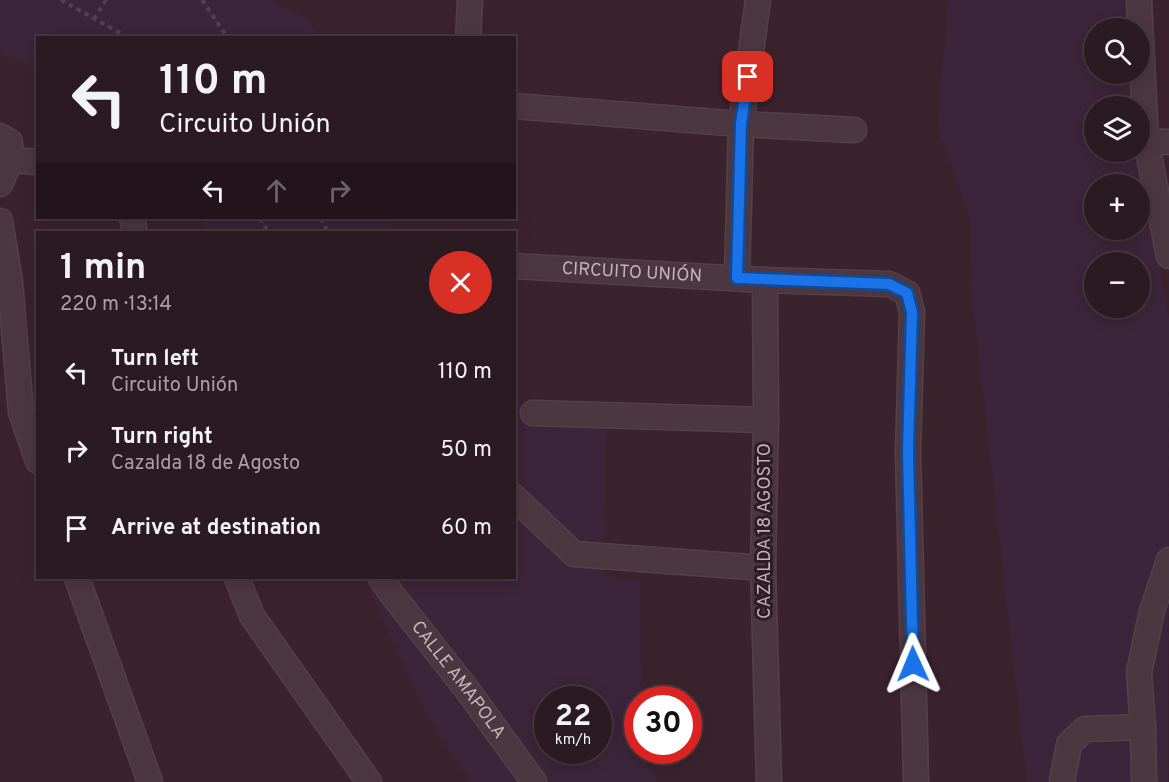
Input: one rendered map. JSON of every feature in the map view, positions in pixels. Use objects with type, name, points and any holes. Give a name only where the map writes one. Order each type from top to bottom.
[{"type":"street","points":[[468,36],[470,0]]},
{"type":"street","points":[[737,278],[741,124],[758,0]]},
{"type":"street","points":[[1139,0],[1158,142],[1169,256]]},
{"type":"street","points":[[516,106],[741,124],[854,130]]},
{"type":"street","points":[[0,136],[10,142],[11,160],[0,184]]},
{"type":"street","points":[[11,160],[36,162]]},
{"type":"street","points":[[0,221],[10,282],[21,412],[36,454]]},
{"type":"street","name":"CIRCUITO UNIÓN","points":[[516,266],[765,280],[889,284],[907,293],[912,312],[908,451],[916,782]]},
{"type":"street","name":"CAZALDA 18 AGOSTO","points":[[765,280],[764,568],[769,782]]},
{"type":"street","points":[[533,413],[766,420]]},
{"type":"street","points":[[516,499],[574,554],[764,568]]},
{"type":"street","points":[[1144,782],[1139,672],[1152,611],[1169,560]]},
{"type":"street","points":[[77,579],[150,782]]},
{"type":"street","points":[[237,579],[252,616],[369,782]]},
{"type":"street","name":"CALLE AMAPOLA","points":[[382,579],[468,691],[534,782]]},
{"type":"street","points":[[1062,782],[1069,744],[1085,729],[1143,727]]},
{"type":"path","points":[[61,0],[125,36]]},
{"type":"path","points":[[94,19],[106,0]]},
{"type":"path","points":[[202,0],[227,36]]},
{"type":"shaded area","points":[[0,0],[269,0],[302,16],[322,36],[36,36],[36,69],[0,53]]},
{"type":"shaded area","points":[[948,0],[1126,0],[1127,18],[1084,18],[1084,84],[1132,84],[1132,96],[1084,96],[1084,162],[1140,162],[1142,174],[1084,174],[1084,240],[1150,240],[1150,216],[1169,317],[1168,782],[1027,782],[972,293],[970,219],[938,128]]},
{"type":"shaded area","points":[[201,219],[390,219],[394,231],[207,231]]},
{"type":"shaded area","points":[[516,404],[607,413],[603,576],[640,582],[641,686],[624,686],[624,764],[647,764],[658,782],[472,782],[439,736],[363,579],[516,579]]},
{"type":"route","points":[[748,77],[741,124],[737,278],[889,284],[907,293],[912,312],[908,451],[913,664]]}]
